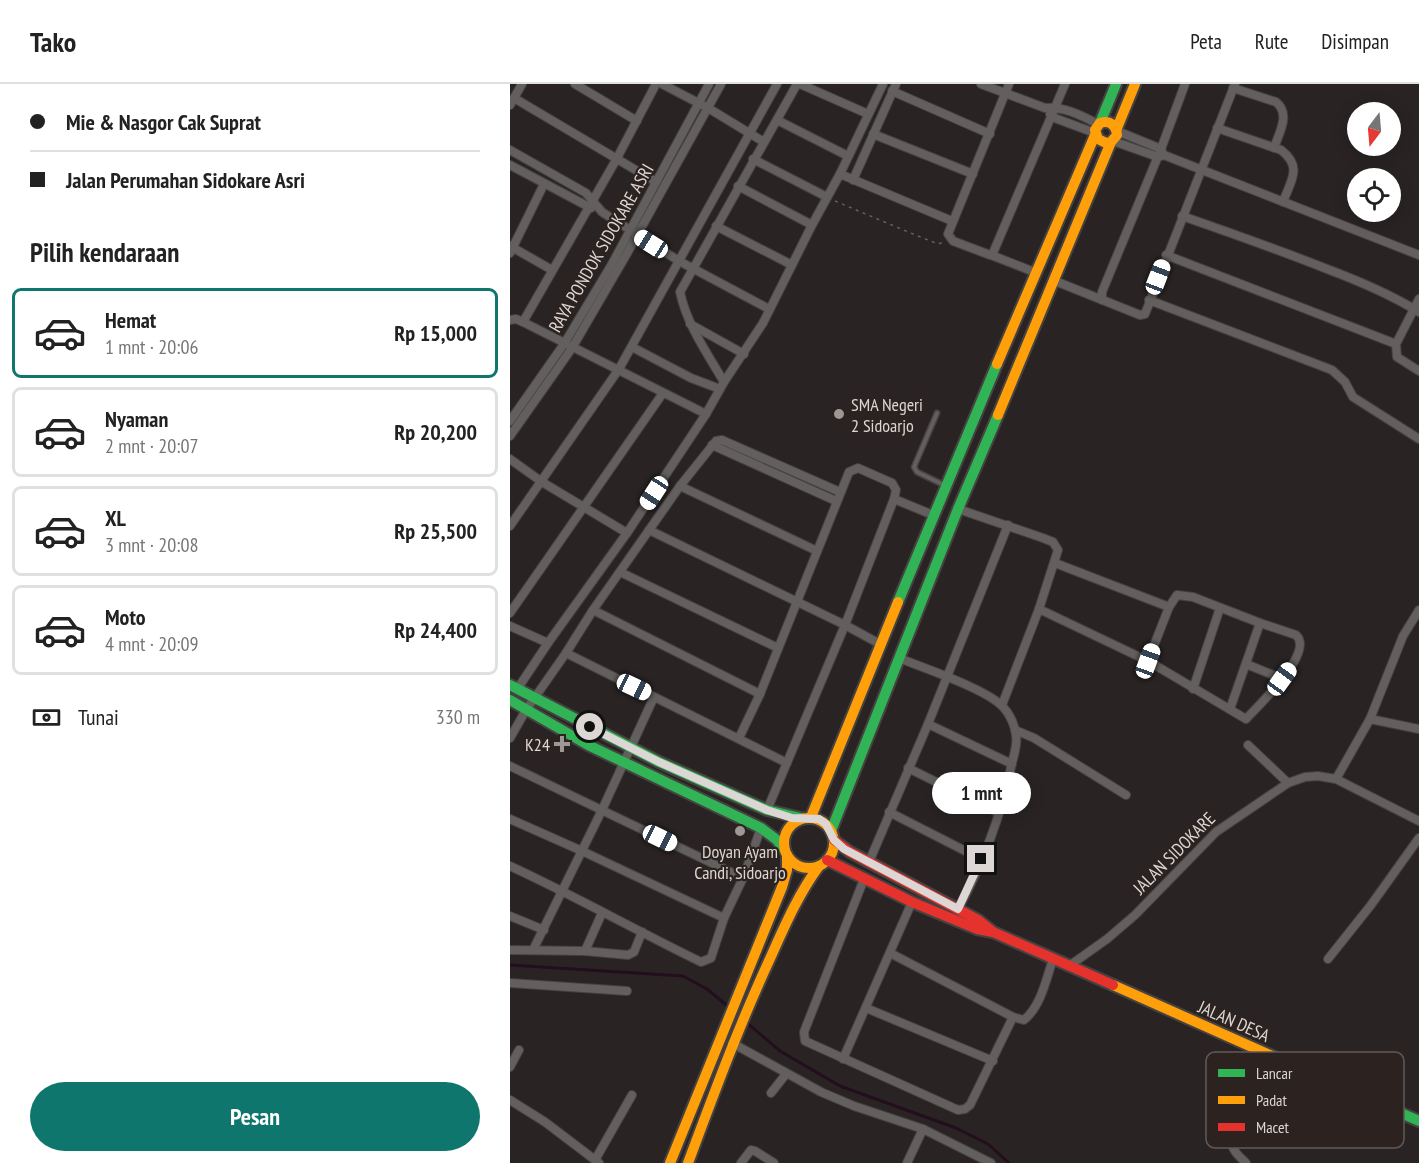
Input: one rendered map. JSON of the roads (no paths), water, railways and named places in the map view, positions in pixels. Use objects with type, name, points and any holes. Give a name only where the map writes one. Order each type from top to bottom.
[{"type":"main road","points":[[670,1163],[782,887],[787,870],[785,833],[789,827],[806,818],[1116,84]]},
{"type":"main road","points":[[688,1163],[737,1031],[800,894],[805,884],[834,847],[833,835],[899,658],[958,509],[1055,281],[1135,84]]},
{"type":"main road","points":[[1097,129],[1110,122],[1114,136]]},
{"type":"main road","points":[[1097,129],[1101,142],[1114,136]]},
{"type":"main road","points":[[977,415],[995,422]]},
{"type":"main road","points":[[514,685],[631,748],[767,810],[826,824],[844,849],[978,920],[993,932]]},
{"type":"main road","points":[[510,700],[624,763],[761,828],[777,840],[795,864],[802,867],[823,863],[977,929],[993,932],[1069,966]]},
{"type":"main road","name":"JALAN DESA","points":[[1069,966],[1261,1052]]},
{"type":"main road","name":"JALAN DESA","points":[[1404,1114],[1419,1121]]},
{"type":"main road","points":[[684,1126],[699,1132]]},
{"type":"street","points":[[522,84],[512,102],[656,182]]},
{"type":"street","points":[[575,84],[637,121]]},
{"type":"street","points":[[523,322],[616,160],[656,84]]},
{"type":"street","points":[[662,84],[708,108],[764,142]]},
{"type":"street","name":"RAYA PONDOK SIDOKARE ASRI","points":[[510,436],[568,346],[634,235],[656,182],[709,84]]},
{"type":"street","points":[[634,235],[721,84]]},
{"type":"street","points":[[510,526],[619,369],[777,84]]},
{"type":"street","points":[[722,386],[690,324],[680,292],[753,159],[799,84],[868,114]]},
{"type":"street","points":[[514,685],[548,643],[627,533],[744,354],[763,323],[840,174],[883,84]]},
{"type":"street","points":[[981,84],[1045,108],[1056,107],[1097,129]]},
{"type":"street","points":[[1010,84],[948,236],[953,241],[1036,273]]},
{"type":"street","points":[[991,255],[1065,84]]},
{"type":"street","points":[[1102,300],[1102,292],[1161,154],[1185,84]]},
{"type":"street","points":[[1055,281],[1142,315],[1145,314],[1166,255],[1234,86],[1281,106],[1284,118],[1274,148]]},
{"type":"street","points":[[853,180],[894,88],[990,134]]},
{"type":"street","points":[[1045,108],[1052,117],[1097,129]]},
{"type":"street","points":[[777,120],[848,156]]},
{"type":"street","points":[[1217,128],[1288,155],[1293,161],[1294,169],[1283,202]]},
{"type":"street","points":[[873,134],[973,174]]},
{"type":"street","points":[[1114,136],[1419,255]]},
{"type":"street","points":[[510,150],[586,194],[590,203]]},
{"type":"street","points":[[753,159],[828,197]]},
{"type":"street","points":[[510,165],[544,184],[590,203],[634,235],[769,309]]},
{"type":"street","points":[[840,174],[952,222]]},
{"type":"street","points":[[544,184],[511,249],[552,270]]},
{"type":"street","points":[[738,186],[812,225]]},
{"type":"street","points":[[1182,216],[1359,281],[1417,310]]},
{"type":"street","points":[[716,226],[792,265]]},
{"type":"street","points":[[1166,255],[1396,348]]},
{"type":"street","points":[[1419,299],[1417,310],[1396,348],[1397,357],[1419,371]]},
{"type":"street","points":[[1149,300],[1332,370],[1340,375],[1353,397],[1359,402],[1419,439]]},
{"type":"street","points":[[510,320],[523,322],[706,414]]},
{"type":"street","points":[[690,324],[744,354]]},
{"type":"street","name":"RAYA PONDOK SIDOKARE ASRI","points":[[510,421],[568,346]]},
{"type":"street","points":[[632,347],[691,378],[722,386]]},
{"type":"street","points":[[510,613],[663,393]]},
{"type":"street","points":[[510,738],[526,710],[593,610],[680,486],[716,441],[722,440],[840,492]]},
{"type":"street","points":[[712,445],[836,501]]},
{"type":"street","points":[[510,459],[542,482],[627,533]]},
{"type":"street","points":[[764,468],[768,460]]},
{"type":"street","points":[[739,738],[760,694],[849,472],[858,468],[895,485],[894,499],[845,625],[767,810]]},
{"type":"street","points":[[680,486],[817,551]]},
{"type":"street","points":[[894,499],[933,515]]},
{"type":"street","points":[[958,509],[1053,542],[1058,550],[1039,609],[1002,705]]},
{"type":"street","points":[[869,862],[947,678],[1008,525]]},
{"type":"street","points":[[649,530],[798,601],[880,644]]},
{"type":"street","points":[[1055,563],[1169,607]]},
{"type":"street","points":[[620,572],[778,648]]},
{"type":"street","points":[[1039,609],[1148,661],[1246,719],[1293,664],[1300,650],[1300,638],[1296,634],[1183,594],[1173,599],[1148,661]]},
{"type":"street","points":[[1193,689],[1220,608]]},
{"type":"street","points":[[593,610],[760,694]]},
{"type":"street","points":[[1336,779],[1370,719],[1403,636],[1419,610]]},
{"type":"street","points":[[1230,710],[1260,623]]},
{"type":"street","points":[[510,626],[548,643]]},
{"type":"street","points":[[566,653],[788,763]]},
{"type":"street","points":[[899,658],[974,690],[1002,705],[1015,730],[1017,743],[999,813],[958,909]]},
{"type":"street","points":[[1246,664],[1282,679]]},
{"type":"street","points":[[533,950],[602,810],[654,697]]},
{"type":"street","points":[[1370,719],[1419,729]]},
{"type":"street","points":[[928,724],[1012,764]]},
{"type":"street","points":[[1015,730],[1034,738],[1126,795]]},
{"type":"street","points":[[1248,746],[1288,783]]},
{"type":"street","points":[[510,766],[743,878]]},
{"type":"street","points":[[908,768],[999,813]]},
{"type":"street","name":"JALAN SIDOKARE","points":[[1069,966],[1107,939],[1135,915],[1216,832],[1288,783],[1305,777],[1318,776],[1336,779],[1419,821]]},
{"type":"street","points":[[889,812],[981,859]]},
{"type":"street","points":[[510,819],[582,850],[724,918]]},
{"type":"street","points":[[510,866],[701,962],[711,958],[724,918],[743,878],[761,828]]},
{"type":"street","points":[[1328,959],[1371,905],[1419,838]]},
{"type":"street","points":[[864,879],[803,1037],[805,1041],[958,1110],[970,1105],[1013,1017]]},
{"type":"street","points":[[843,1059],[912,902]]},
{"type":"street","points":[[585,951],[602,913]]},
{"type":"street","points":[[510,916],[544,930]]},
{"type":"street","points":[[510,950],[585,951],[628,955],[634,952],[642,932]]},
{"type":"street","points":[[890,953],[1013,1017],[1024,1020],[1029,1016],[1042,993],[1053,959]]},
{"type":"street","points":[[510,983],[627,991]]},
{"type":"street","points":[[866,1008],[993,1061]]},
{"type":"street","points":[[732,1044],[837,1099],[923,1129],[991,1163]]},
{"type":"street","points":[[510,1066],[519,1050]]},
{"type":"street","points":[[771,1094],[786,1074]]},
{"type":"street","points":[[510,1100],[545,1122],[597,1162],[632,1095]]},
{"type":"street","points":[[908,1163],[923,1129]]},
{"type":"street","points":[[1233,1148],[1246,1163]]},
{"type":"street","points":[[741,1163],[751,1150],[774,1163]]},
{"type":"lane","points":[[937,413],[914,470],[946,486]]},
{"type":"waterway","points":[[510,965],[683,976],[707,989],[730,1008]]},
{"type":"waterway","points":[[746,1022],[780,1051],[840,1086],[956,1128],[988,1144],[1009,1163]]},
{"type":"place","name":"SMA Negeri 2 Sidoarjo","points":[[839,414]]},
{"type":"place","name":"K24","points":[[562,744]]},
{"type":"place","name":"Doyan Ayam Candi, Sidoarjo","points":[[740,831]]}]
